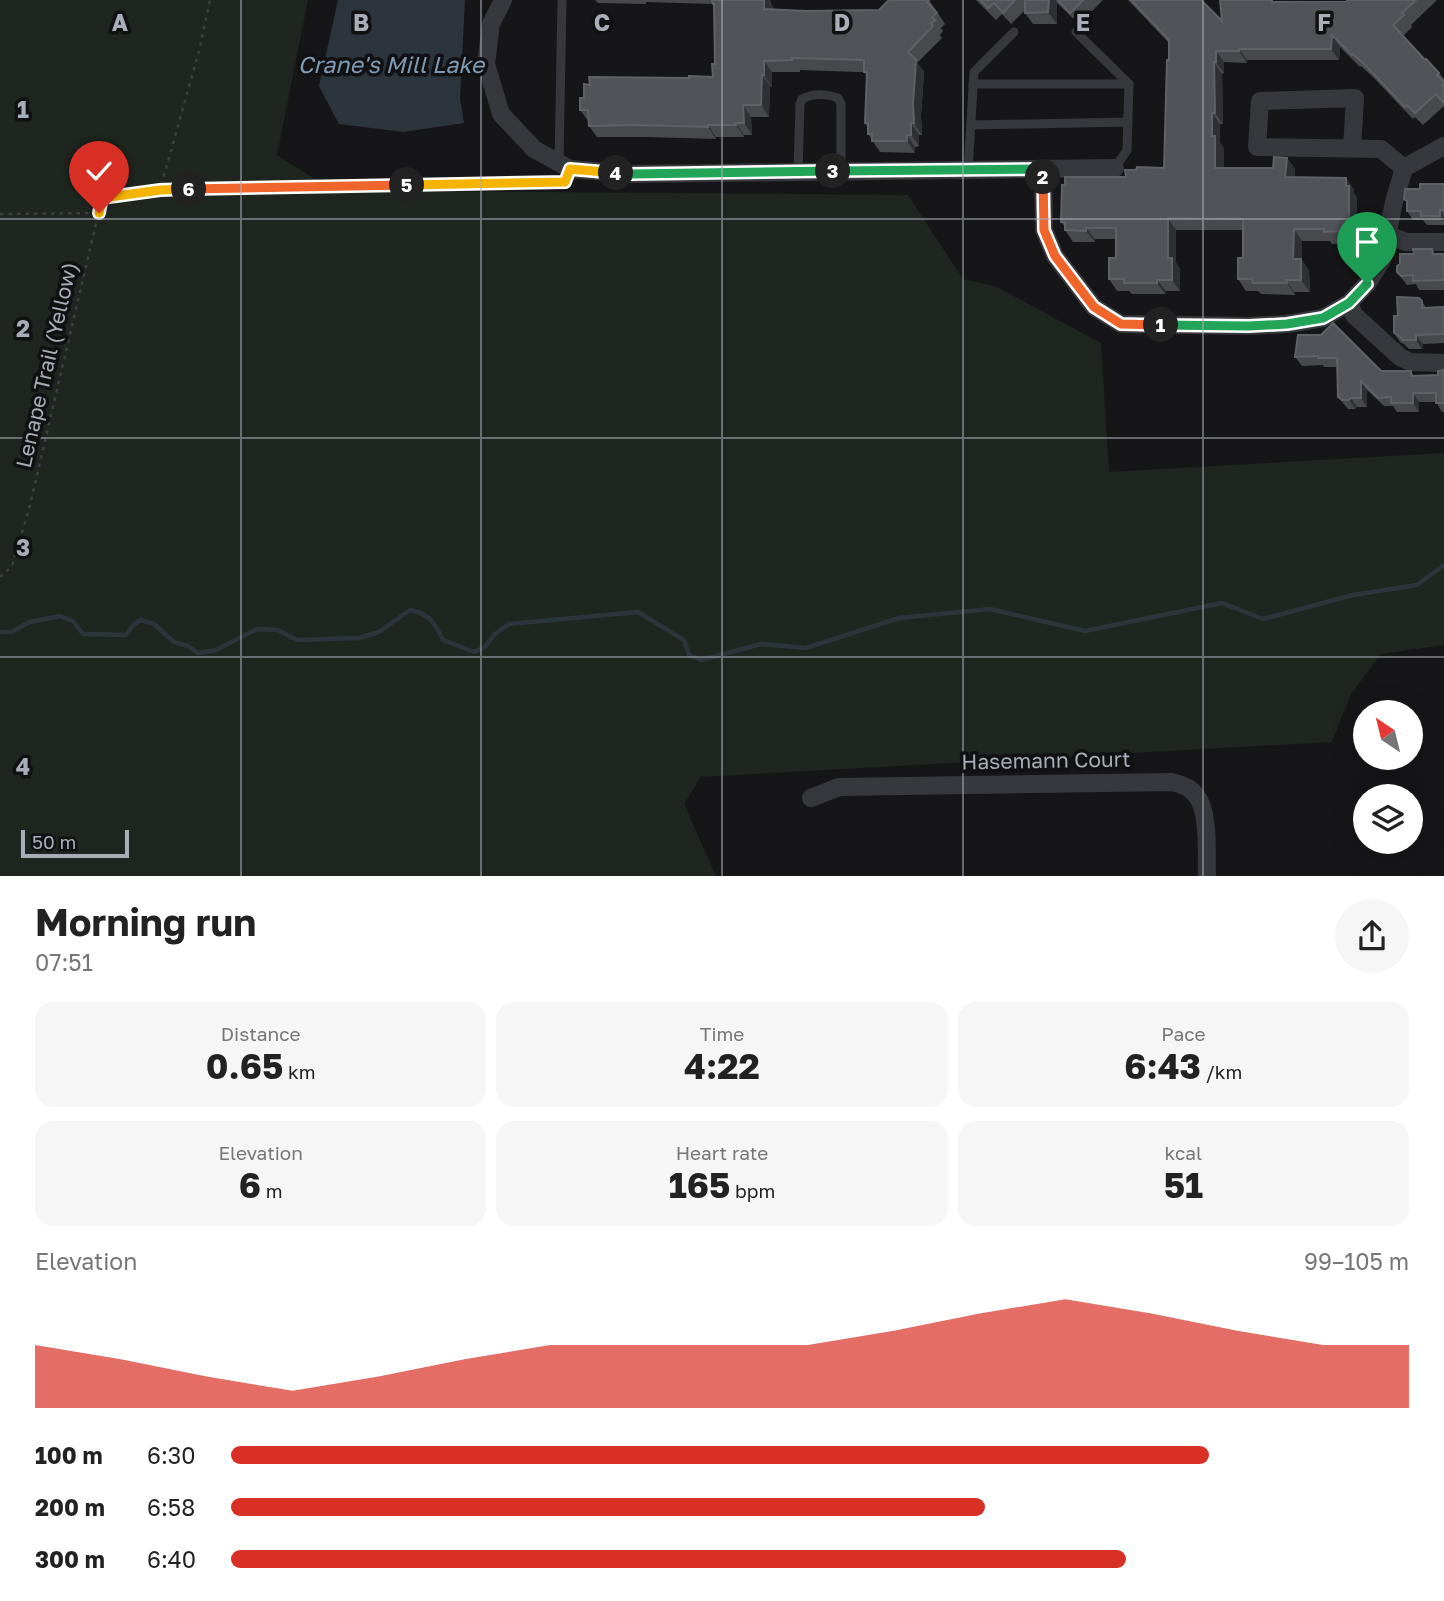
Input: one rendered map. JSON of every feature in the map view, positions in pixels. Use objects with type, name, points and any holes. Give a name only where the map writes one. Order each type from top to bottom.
[{"type":"street","points":[[503,0],[491,24],[486,64],[501,114],[534,149],[565,165],[631,174],[1115,168]]},
{"type":"street","points":[[1352,149],[1355,98],[1260,101],[1257,148],[1352,149],[1381,149],[1404,169]]},
{"type":"street","points":[[1043,169],[1044,230],[1055,256],[1094,307],[1121,324],[1287,324],[1323,318],[1349,303],[1367,284],[1382,260],[1404,169],[1444,146]]},
{"type":"street","points":[[1388,235],[1406,242],[1444,242]]},
{"type":"street","points":[[1349,303],[1354,315],[1400,358],[1410,362],[1444,363]]},
{"type":"street","name":"Hasemann Court","points":[[811,798],[839,787],[1172,782],[1190,789],[1202,807],[1207,876]]},
{"type":"lane","points":[[562,0],[565,165]]},
{"type":"lane","points":[[968,170],[974,72],[1014,32]]},
{"type":"lane","points":[[1076,32],[1129,84],[1127,150],[1115,168]]},
{"type":"lane","points":[[973,84],[1129,84]]},
{"type":"lane","points":[[797,172],[800,104],[802,99],[809,95],[831,95],[838,98],[841,104],[841,171]]},
{"type":"lane","points":[[971,125],[1128,122]]},
{"type":"path","points":[[160,190],[199,51],[210,0]]},
{"type":"path","points":[[0,214],[99,213],[102,198],[160,190],[565,182],[565,165]]},
{"type":"path","name":"Lenape Trail (Yellow)","points":[[0,577],[12,566],[29,509],[99,213]]},
{"type":"shaded area","points":[[0,0],[308,0],[277,155],[321,183],[421,191],[908,195],[963,279],[995,286],[1101,343],[1109,472],[1444,453],[1444,645],[1381,654],[1351,694],[1332,742],[701,777],[684,804],[716,876],[0,876]]},
{"type":"water","name":"Crane's Mill Lake","points":[[338,0],[465,0],[460,99],[464,123],[403,132],[339,124],[319,86]]},
{"type":"building","points":[[712,0],[764,0],[764,9],[806,11],[879,10],[889,0],[929,0],[927,2],[937,13],[932,17],[935,20],[931,24],[933,26],[908,52],[916,60],[914,123],[911,123],[911,135],[907,135],[907,141],[872,141],[872,134],[868,134],[868,123],[865,123],[867,72],[864,72],[864,60],[792,58],[764,61],[761,105],[743,105],[744,123],[736,125],[589,126],[588,110],[580,110],[580,98],[584,98],[584,84],[590,85],[589,77],[713,77],[712,64],[715,64]]},
{"type":"building","points":[[980,0],[1015,0],[1003,13],[994,3],[988,8]]},
{"type":"building","points":[[1025,0],[1049,0],[1048,12],[1025,13]]},
{"type":"building","points":[[1058,0],[1083,0],[1070,13]]},
{"type":"building","points":[[1131,0],[1201,0],[1222,21],[1220,0],[1416,0],[1393,25],[1439,73],[1437,75],[1444,82],[1444,103],[1436,94],[1415,113],[1407,105],[1405,107],[1332,35],[1331,49],[1216,51],[1215,113],[1212,113],[1215,168],[1273,168],[1274,157],[1287,158],[1285,177],[1346,178],[1346,186],[1349,186],[1349,224],[1345,224],[1345,231],[1294,229],[1293,259],[1301,259],[1301,280],[1286,280],[1287,283],[1253,283],[1252,279],[1238,279],[1238,258],[1243,258],[1243,219],[1168,218],[1168,258],[1172,258],[1172,280],[1124,283],[1124,279],[1109,279],[1109,258],[1116,258],[1116,228],[1065,230],[1065,222],[1061,222],[1062,185],[1065,185],[1065,177],[1126,177],[1125,170],[1136,170],[1137,167],[1164,168],[1169,40]]},
{"type":"building","points":[[1420,184],[1444,184],[1444,210],[1440,210],[1440,216],[1421,216],[1421,211],[1407,211],[1405,189],[1420,189]]},
{"type":"building","points":[[1413,249],[1432,249],[1433,254],[1444,254],[1444,280],[1413,281],[1413,275],[1401,276],[1397,272],[1400,254],[1414,254]]},
{"type":"building","points":[[1397,297],[1419,298],[1422,308],[1444,307],[1444,334],[1416,335],[1416,340],[1403,340],[1394,333],[1394,316],[1398,316]]},
{"type":"building","points":[[1333,323],[1381,371],[1411,371],[1411,376],[1438,375],[1438,371],[1444,370],[1444,403],[1436,403],[1436,393],[1413,393],[1413,403],[1391,403],[1391,397],[1378,398],[1361,381],[1361,398],[1342,400],[1338,397],[1337,358],[1295,357],[1298,335],[1321,335]]},
{"type":"waterway","points":[[0,632],[11,632],[30,622],[60,616],[73,621],[83,634],[126,635],[134,624],[141,620],[154,624],[174,642],[188,646],[198,653],[216,650],[257,629],[278,630],[297,640],[359,638],[379,632],[410,610],[431,620],[443,640],[474,652],[485,647],[494,635],[509,624],[638,612],[684,640],[689,655],[701,660],[761,644],[806,648],[899,618],[990,609],[1085,631],[1222,603],[1263,619],[1353,595],[1417,585],[1444,565]]},
{"type":"route","points":[[99,213],[102,198],[160,190],[565,182],[570,169],[631,174],[1043,169],[1044,230],[1055,256],[1094,307],[1121,324],[1287,324],[1323,318],[1349,303],[1367,284]]}]
